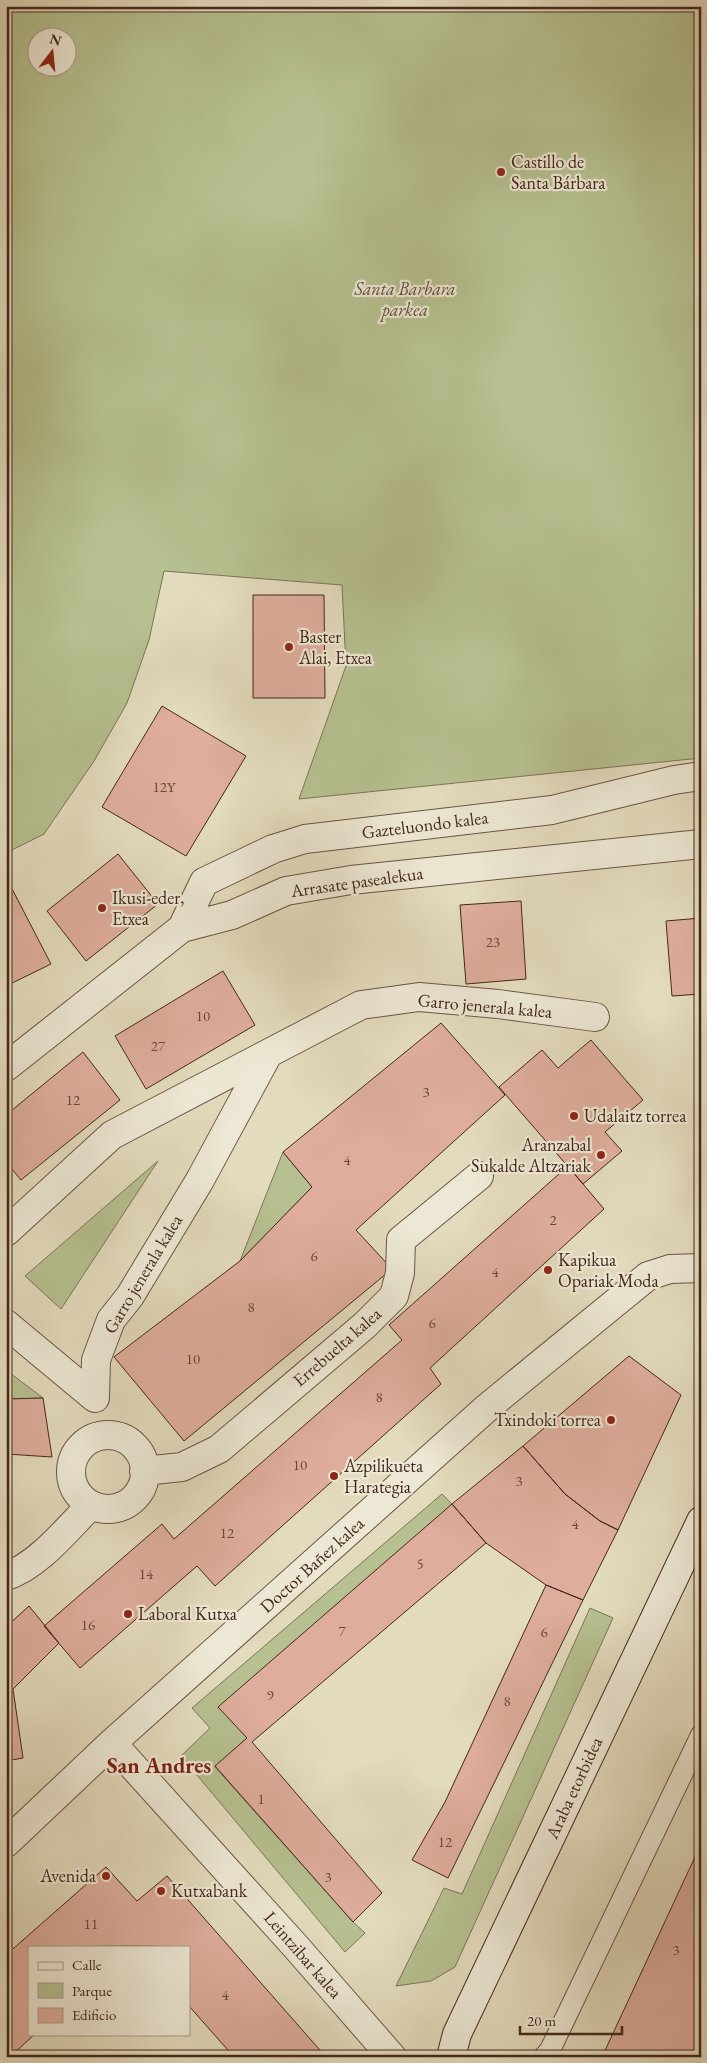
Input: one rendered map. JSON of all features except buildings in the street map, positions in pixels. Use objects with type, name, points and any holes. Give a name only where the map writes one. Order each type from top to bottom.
[{"type":"street","name":"Gazteluondo kalea","points":[[182,928],[204,882],[273,849],[305,839],[552,810],[674,780],[701,776]]},
{"type":"street","name":"Arrasate pasealekua","points":[[6,1067],[182,928],[232,915],[286,891],[351,880],[701,844]]},
{"type":"street","name":"Garro jenerala kalea","points":[[6,1232],[112,1135],[361,1005],[419,998],[498,1004],[595,1017]]},
{"type":"street","name":"Garro jenerala kalea","points":[[95,1398],[96,1360],[111,1320],[130,1296],[200,1180],[268,1054]]},
{"type":"street","name":"Errebuelta kalea","points":[[144,1471],[182,1467],[220,1449],[364,1325],[394,1296],[400,1273],[401,1240],[479,1176]]},
{"type":"street","name":"Doctor Bañez kalea","points":[[6,1844],[112,1743],[489,1406],[648,1276],[670,1269],[701,1268]]},
{"type":"street","points":[[6,1324],[95,1398],[108,1435]]},
{"type":"street","points":[[108,1435],[119,1437],[137,1450],[142,1460],[144,1471],[143,1483],[137,1494],[128,1504],[116,1508],[103,1509],[90,1505],[81,1498],[74,1488],[71,1475],[72,1463],[76,1452],[85,1443],[96,1437],[108,1435]]},
{"type":"street","points":[[6,1576],[20,1572],[60,1538],[90,1505]]},
{"type":"street","name":"Araba etorbidea","points":[[451,2057],[457,2034],[701,1521]]},
{"type":"street","name":"Leintzibar kalea","points":[[112,1743],[297,1948],[392,2057]]},
{"type":"lane","points":[[544,2057],[550,2050],[701,1735]]},
{"type":"green space","name":"Santa Barbara parkea","points":[[6,6],[701,6],[701,758],[299,799],[346,666],[342,585],[164,571],[149,640],[127,703],[94,761],[44,834],[6,853]]},
{"type":"green space","points":[[283,1152],[312,1187],[240,1261]]},
{"type":"green space","points":[[158,1161],[61,1309],[25,1276]]},
{"type":"green space","points":[[6,1370],[43,1398],[6,1399]]},
{"type":"green space","points":[[442,1494],[452,1504],[247,1738],[215,1767],[353,1922],[365,1933],[345,1952],[181,1756],[210,1728],[192,1708]]},
{"type":"green space","points":[[590,1608],[613,1618],[455,1967],[431,1981],[396,1986],[444,1888],[462,1894]]},
{"type":"place","name":"Castillo de Santa Bárbara","points":[[501,172]]},
{"type":"place","name":"Baster Alai, Etxea","points":[[289,647]]},
{"type":"place","name":"Ikusi-eder, Etxea","points":[[102,908]]},
{"type":"place","name":"Udalaitz torrea","points":[[574,1116]]},
{"type":"place","name":"Aranzabal Sukalde Altzariak","points":[[601,1155]]},
{"type":"place","name":"Kapikua Opariak Moda","points":[[548,1270]]},
{"type":"place","name":"Txindoki torrea","points":[[611,1420]]},
{"type":"place","name":"Azpilikueta Harategia","points":[[334,1476]]},
{"type":"place","name":"Laboral Kutxa","points":[[128,1614]]},
{"type":"place","name":"Avenida","points":[[106,1876]]},
{"type":"place","name":"Kutxabank","points":[[161,1891]]},
{"type":"district","name":"San Andres","points":[[159,1765]]}]
